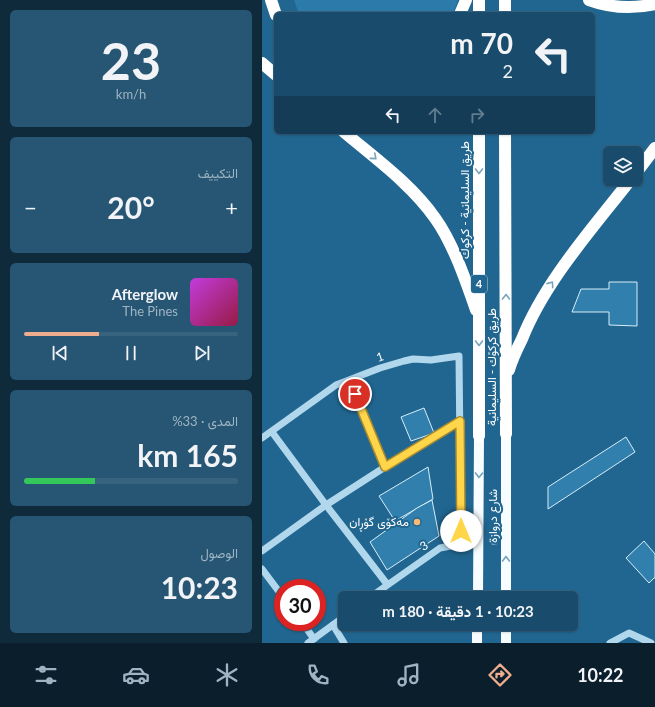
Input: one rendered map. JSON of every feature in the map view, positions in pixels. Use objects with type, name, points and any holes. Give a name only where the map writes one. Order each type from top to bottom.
[{"type":"highway","points":[[272,0],[275,12]]},
{"type":"highway","points":[[461,12],[466,0]]},
{"type":"highway","points":[[479,0],[479,12]]},
{"type":"highway","points":[[505,0],[505,12]]},
{"type":"highway","points":[[589,0],[599,4],[617,7],[634,7],[655,4]]},
{"type":"highway","points":[[262,63],[274,73]]},
{"type":"highway","points":[[346,134],[400,178],[436,219],[460,266],[479,318]]},
{"type":"highway","name":"طريق السليمانية - كركوك","points":[[479,134],[479,436]]},
{"type":"highway","name":"طريق كركوك - السليمانية","points":[[506,134],[506,434]]},
{"type":"highway","points":[[643,164],[655,148]]},
{"type":"highway","points":[[506,383],[512,360],[526,327],[539,302],[591,230],[626,186]]},
{"type":"main road","name":"شارع دروازة","points":[[506,434],[506,591]]},
{"type":"main road","name":"شارع دروازة","points":[[478,591],[479,436]]},
{"type":"main road","points":[[477,631],[477,643]]},
{"type":"main road","points":[[506,631],[506,643]]},
{"type":"street","name":"1","points":[[262,438],[336,385],[380,368],[413,359],[431,360],[459,356],[460,421]]},
{"type":"street","points":[[350,380],[385,467]]},
{"type":"street","points":[[262,551],[326,505],[460,421]]},
{"type":"street","points":[[460,421],[461,543]]},
{"type":"street","points":[[272,432],[326,505],[388,584]]},
{"type":"street","name":"3","points":[[378,591],[440,548],[478,540]]},
{"type":"street","points":[[262,569],[274,585]]},
{"type":"street","points":[[306,631],[311,641],[338,621]]},
{"type":"street","points":[[333,625],[344,643]]},
{"type":"street","points":[[610,643],[629,632],[651,643]]},
{"type":"shaded area","points":[[294,0],[458,0],[454,12],[298,12]]},
{"type":"building","points":[[609,282],[637,282],[637,326],[609,325],[609,312],[572,312],[581,289],[609,289]]},
{"type":"building","points":[[424,408],[434,433],[411,441],[401,417]]},
{"type":"building","points":[[626,437],[635,452],[548,509],[548,487]]},
{"type":"building","points":[[428,467],[433,499],[395,521],[379,496]]},
{"type":"building","name":"مەکۆی گۆڕان","points":[[432,500],[439,536],[387,570],[370,542],[417,508]]},
{"type":"building","points":[[644,541],[655,554],[655,578],[649,583],[626,558]]},
{"type":"place","name":"مەکۆی گۆڕان","points":[[417,522]]},
{"type":"route","points":[[355,394],[385,467],[460,421],[461,531]]}]
